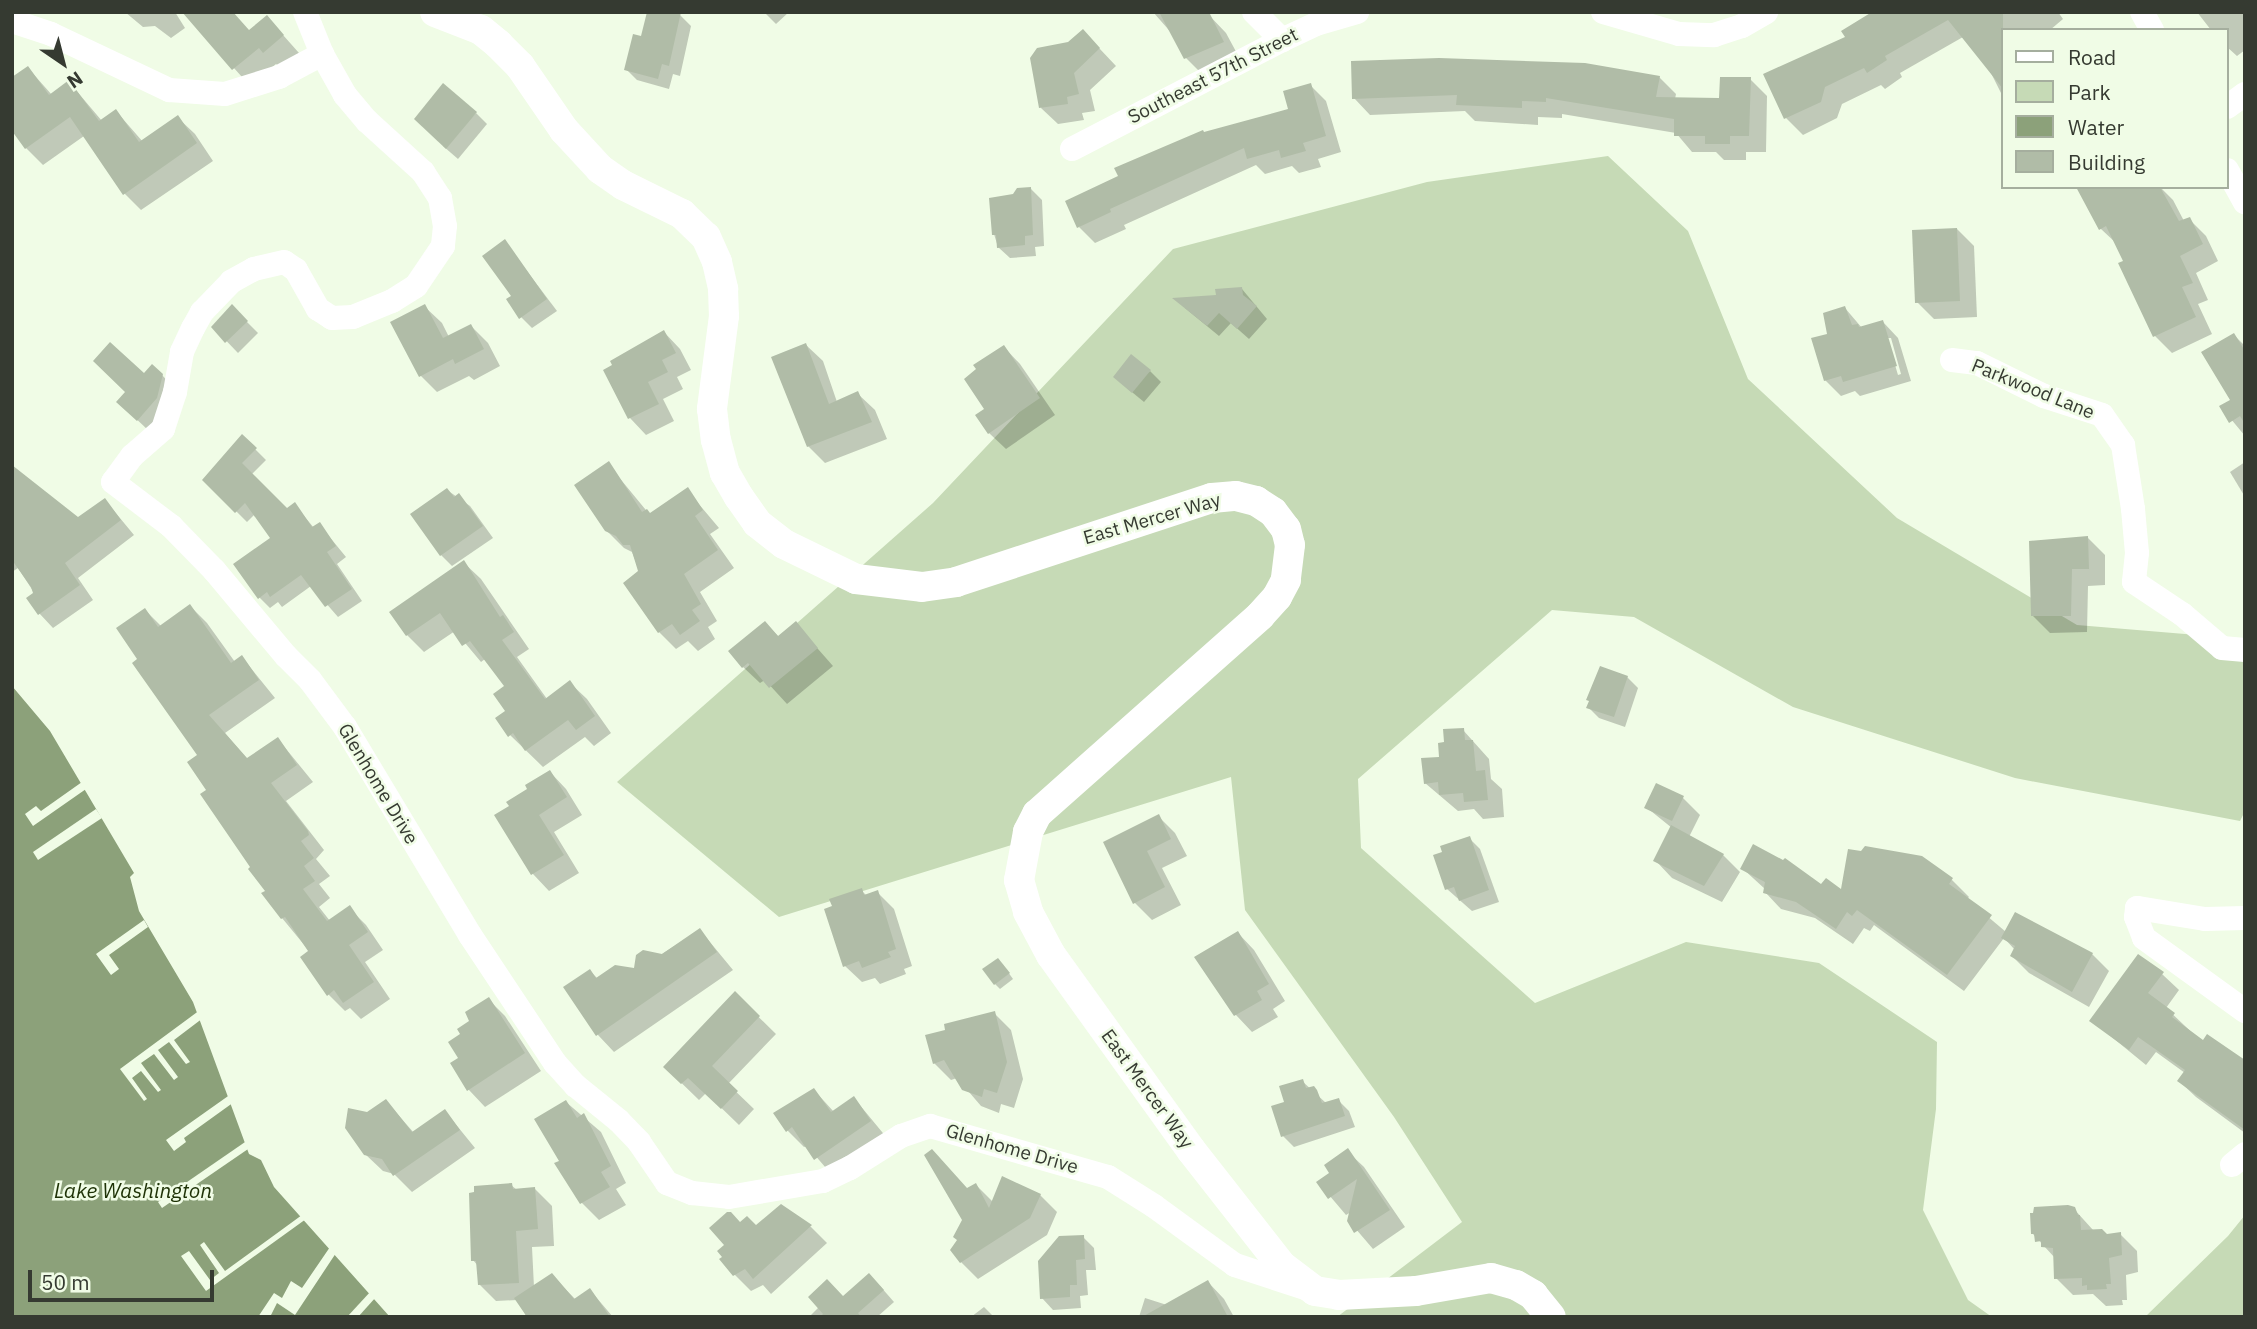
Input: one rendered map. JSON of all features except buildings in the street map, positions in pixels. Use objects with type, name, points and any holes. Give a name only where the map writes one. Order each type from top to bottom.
[{"type":"street","name":"Glenhome Drive","points":[[305,12],[322,54],[345,95],[429,181],[440,198],[444,226],[443,246],[416,286],[392,301],[353,317],[332,318],[318,309],[296,270],[284,262],[254,269],[231,282],[202,312],[193,328],[182,352],[175,392],[163,429],[132,456],[113,482],[171,526],[310,680],[345,727],[475,944],[555,1063],[576,1086],[619,1121],[639,1142],[667,1183],[692,1193],[729,1197],[823,1181],[850,1168],[901,1136],[930,1126],[1108,1178],[1154,1206],[1235,1265],[1315,1291]]},
{"type":"street","name":"East Mercer Way","points":[[435,12],[481,30],[498,44],[520,66],[564,130],[600,169],[623,185],[682,215],[706,237],[717,262],[723,289],[724,316],[712,409],[716,440],[725,472],[738,497],[757,523],[784,544],[856,579],[922,587],[956,582],[1212,498],[1236,496],[1256,500],[1273,512],[1286,529],[1290,560],[1286,580],[1276,597],[1260,616],[1038,814],[1028,832],[1019,880],[1028,912],[1051,955],[1191,1150],[1282,1266],[1315,1291]]},
{"type":"street","points":[[1254,12],[1282,40]]},
{"type":"street","name":"Southeast 57th Street","points":[[1072,149],[1282,40],[1316,24],[1357,12]]},
{"type":"street","points":[[1603,12],[1679,34],[1714,35],[1739,19],[1766,12]]},
{"type":"street","points":[[2142,12],[2150,28]]},
{"type":"street","points":[[12,21],[51,34],[169,90],[225,94],[279,77],[322,54]]},
{"type":"street","points":[[2229,106],[2245,94]]},
{"type":"street","points":[[2229,174],[2245,202]]},
{"type":"street","name":"Parkwood Lane","points":[[1952,360],[1977,363],[2044,396],[2102,415],[2123,445],[2137,553],[2134,582],[2182,614],[2222,648],[2245,650]]},
{"type":"street","points":[[2245,918],[2205,919],[2137,908],[2136,917],[2144,938],[2245,1011]]},
{"type":"street","points":[[1315,1291],[1364,1296],[1491,1279],[1516,1285],[1533,1295],[1550,1317]]},
{"type":"green space","points":[[1608,156],[1688,231],[1748,379],[1897,518],[2077,625],[2245,639],[2245,811],[2240,821],[2015,778],[1793,707],[1634,617],[1552,610],[1358,779],[1361,848],[1535,1003],[1686,942],[1819,963],[1937,1042],[1936,1109],[1923,1210],[1968,1300],[1992,1317],[1337,1317],[1462,1222],[1394,1117],[1245,910],[1231,777],[779,917],[617,782],[933,503],[1173,249],[1427,182]]},
{"type":"green space","points":[[2245,1215],[2245,1317],[2145,1317],[2228,1236]]},
{"type":"water","name":"Lake Washington","points":[[12,686],[50,731],[134,873],[130,877],[139,911],[193,1002],[249,1154],[261,1160],[274,1187],[390,1317],[12,1317]]},
{"type":"pier","points":[[82,782],[86,789],[33,826],[25,814],[36,806],[41,811]]},
{"type":"pier","points":[[96,809],[102,818],[38,860],[33,852]]},
{"type":"pier","points":[[144,920],[148,927],[109,955],[119,969],[111,975],[96,954]]},
{"type":"pier","points":[[200,1010],[203,1018],[174,1040],[190,1062],[186,1064],[169,1042],[158,1050],[178,1077],[174,1080],[154,1054],[141,1063],[161,1090],[158,1092],[141,1071],[132,1078],[147,1099],[144,1101],[120,1069]]},
{"type":"pier","points":[[231,1094],[234,1102],[184,1138],[186,1142],[174,1151],[166,1140]]},
{"type":"pier","points":[[248,1140],[251,1147],[162,1208],[158,1202]]},
{"type":"pier","points":[[302,1215],[306,1219],[206,1291],[181,1256],[189,1251],[210,1280],[219,1273],[200,1245],[204,1242],[225,1271]]},
{"type":"pier","points":[[330,1247],[336,1253],[295,1315],[277,1303],[270,1317],[258,1317],[274,1293],[282,1298],[291,1281],[302,1288]]},
{"type":"pier","points":[[371,1291],[376,1297],[358,1317],[347,1317]]}]
